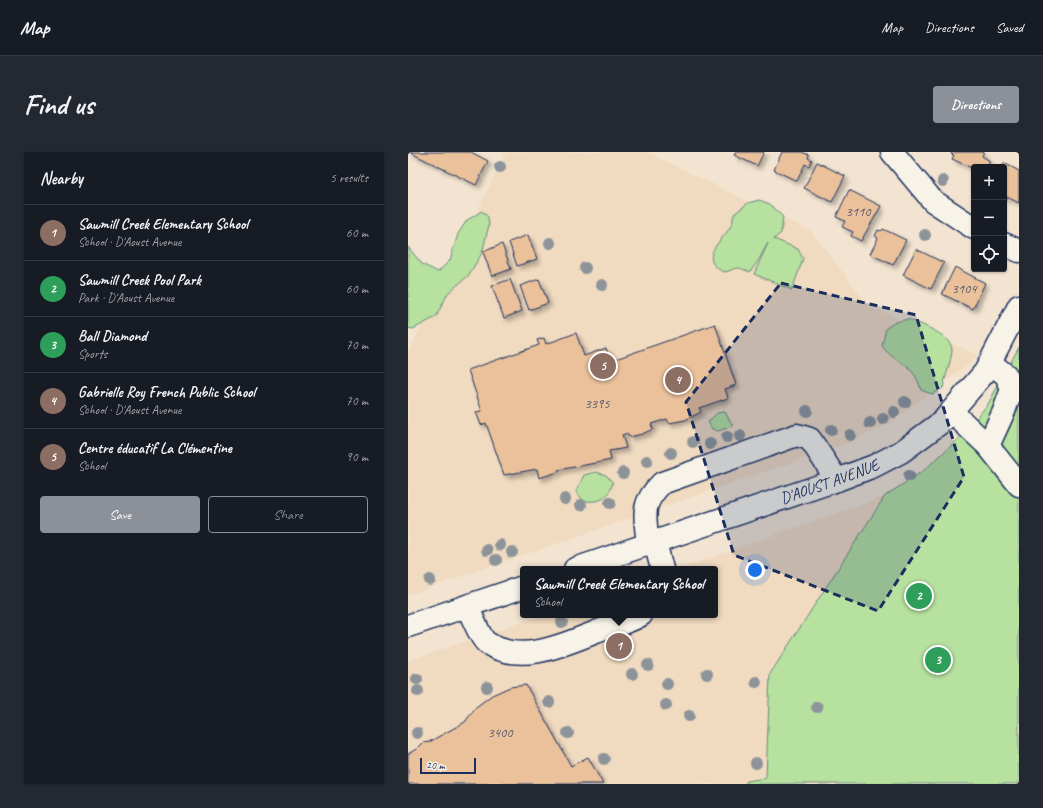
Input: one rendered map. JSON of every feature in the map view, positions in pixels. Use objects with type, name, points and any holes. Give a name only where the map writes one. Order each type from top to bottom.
[{"type":"street","points":[[892,152],[933,201],[971,226]]},
{"type":"street","points":[[1007,246],[1019,252]]},
{"type":"street","name":"D'AOUST AVENUE","points":[[585,566],[837,480],[874,466],[901,452],[943,421],[985,372],[1019,306]]},
{"type":"street","points":[[988,446],[1012,389],[1006,375],[990,363]]},
{"type":"street","points":[[952,412],[988,446],[1019,485]]},
{"type":"street","points":[[661,566],[651,543],[645,517],[646,502],[652,492],[662,483],[797,435],[810,439],[837,480]]},
{"type":"street","points":[[408,626],[520,588]]},
{"type":"street","points":[[468,606],[485,643],[503,652],[528,653],[563,645],[635,618]]},
{"type":"highlighted area","points":[[781,283],[916,315],[964,477],[878,611],[734,555],[686,402]]},
{"type":"shaded area","points":[[506,152],[646,152],[811,231],[868,305],[977,355],[970,363],[890,423],[848,443],[408,595],[408,353]]},
{"type":"shaded area","points":[[885,496],[770,674],[766,784],[408,784],[408,661],[534,618],[718,618],[718,566],[687,566]]},
{"type":"green space","points":[[759,200],[770,204],[783,217],[781,233],[774,239],[798,249],[803,259],[792,290],[754,274],[768,243],[750,272],[738,268],[727,272],[722,271],[714,265],[711,259],[715,248],[732,225],[734,214],[748,203]]},
{"type":"green space","points":[[482,211],[488,217],[489,225],[482,253],[468,276],[448,293],[436,317],[413,329],[408,328],[408,247],[422,264],[438,272],[450,260],[458,234],[467,220]]},
{"type":"green space","points":[[908,319],[942,335],[951,345],[952,351],[943,388],[932,394],[921,390],[914,374],[888,353],[882,346],[886,328],[896,322]]},
{"type":"green space","points":[[1019,347],[1019,784],[745,784],[747,781],[766,778],[770,674],[885,496],[923,471],[962,436],[988,404]]},
{"type":"green space","points":[[725,412],[733,426],[718,431],[712,429],[708,422],[717,413]]},
{"type":"green space","points":[[596,472],[606,475],[613,483],[611,489],[603,499],[584,501],[576,492],[584,475]]},
{"type":"building","points":[[409,152],[471,152],[488,161],[476,185]]},
{"type":"building","points":[[736,152],[764,152],[757,166],[734,155]]},
{"type":"building","points":[[782,152],[802,152],[809,155],[808,158],[812,160],[809,166],[805,164],[797,181],[774,170]]},
{"type":"building","points":[[952,152],[984,152],[982,156],[990,161],[988,164],[971,164],[971,168],[952,159],[954,155],[951,154]]},
{"type":"building","points":[[817,162],[845,176],[832,202],[804,188]]},
{"type":"building","points":[[1007,165],[1019,171],[1019,203],[1007,197]]},
{"type":"building","points":[[849,190],[881,206],[861,241],[851,236],[853,232],[842,227],[845,221],[836,217]]},
{"type":"building","points":[[883,229],[906,240],[893,265],[870,254],[878,238],[875,236],[878,230],[881,231]]},
{"type":"building","points":[[528,235],[537,259],[517,266],[509,242]]},
{"type":"building","points":[[502,244],[511,269],[492,276],[483,252]]},
{"type":"building","points":[[916,249],[944,263],[931,289],[903,275]]},
{"type":"building","points":[[955,267],[985,283],[973,309],[942,294]]},
{"type":"building","points":[[510,279],[522,311],[504,318],[492,286]]},
{"type":"building","points":[[539,279],[548,303],[529,310],[520,286]]},
{"type":"building","points":[[715,324],[736,385],[725,389],[728,398],[699,408],[701,412],[685,420],[669,423],[667,419],[651,424],[653,429],[642,434],[629,437],[627,433],[622,435],[626,448],[609,451],[611,460],[558,470],[558,472],[539,478],[537,469],[504,475],[486,423],[481,425],[476,412],[482,411],[468,370],[539,345],[537,340],[544,338],[546,344],[576,333],[584,356],[606,348],[610,361]]},
{"type":"building","points":[[526,685],[571,766],[588,757],[603,784],[408,784],[408,754],[423,743],[429,742],[465,722],[476,707],[492,695],[510,687]]},
{"type":"place","name":"Centre éducatif La Clémentine","points":[[603,366]]},
{"type":"place","name":"Gabrielle Roy French Public School","points":[[678,380]]},
{"type":"place","name":"Sawmill Creek Pool Park","points":[[919,596]]},
{"type":"place","name":"Sawmill Creek Elementary School","points":[[619,646]]},
{"type":"place","name":"Ball Diamond","points":[[938,660]]}]
